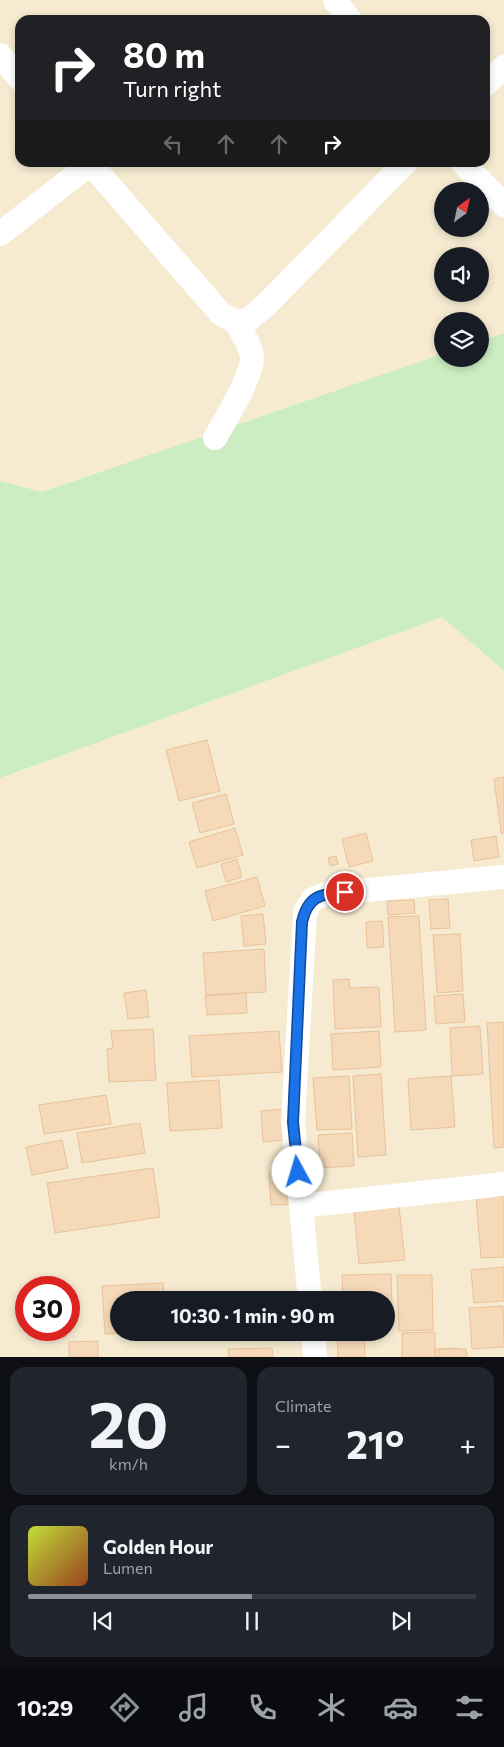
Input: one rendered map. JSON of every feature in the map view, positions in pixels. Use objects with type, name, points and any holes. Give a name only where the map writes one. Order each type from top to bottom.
[{"type":"street","points":[[335,0],[346,15]]},
{"type":"street","points":[[0,55],[15,73]]},
{"type":"street","points":[[490,80],[504,67]]},
{"type":"street","points":[[0,234],[84,167]]},
{"type":"street","points":[[92,167],[221,314],[236,322],[252,357],[250,371],[215,438]]},
{"type":"street","points":[[236,322],[248,320],[266,305],[401,167]]},
{"type":"street","points":[[467,167],[504,205]]},
{"type":"street","points":[[309,1291],[293,1122],[305,912],[313,899],[325,894],[504,877]]},
{"type":"street","points":[[301,1206],[504,1184]]},
{"type":"street","points":[[314,1341],[315,1357]]},
{"type":"shaded area","points":[[0,0],[504,0],[504,333],[489,338],[489,312],[434,312],[434,357],[42,492],[0,481]]},
{"type":"shaded area","points":[[442,617],[504,671],[504,1357],[0,1357],[0,778]]},
{"type":"green space","points":[[504,333],[504,671],[442,617],[0,778],[0,481],[42,492],[434,357],[434,367],[489,367],[489,338]]},
{"type":"building","points":[[207,740],[220,791],[179,801],[166,750]]},
{"type":"building","points":[[504,777],[504,833],[501,833],[494,779]]},
{"type":"building","points":[[226,794],[234,824],[200,833],[192,803]]},
{"type":"building","points":[[235,828],[243,855],[197,868],[189,842]]},
{"type":"building","points":[[366,833],[373,861],[349,867],[342,839]]},
{"type":"building","points":[[496,836],[499,857],[474,861],[471,840]]},
{"type":"building","points":[[336,856],[338,864],[330,866],[328,858]]},
{"type":"building","points":[[237,859],[242,877],[226,882],[221,864]]},
{"type":"building","points":[[257,877],[265,906],[213,921],[205,891]]},
{"type":"building","points":[[448,899],[450,928],[431,929],[429,900]]},
{"type":"building","points":[[414,900],[415,913],[388,915],[387,901]]},
{"type":"building","points":[[263,914],[266,944],[244,946],[241,916]]},
{"type":"building","points":[[419,916],[426,1030],[395,1032],[388,917]]},
{"type":"building","points":[[382,921],[384,947],[367,948],[366,922]]},
{"type":"building","points":[[460,934],[463,991],[437,993],[433,935]]},
{"type":"building","points":[[264,949],[266,992],[206,995],[203,953]]},
{"type":"building","points":[[349,979],[350,988],[379,987],[381,1027],[335,1029],[333,980]]},
{"type":"building","points":[[146,990],[149,1017],[128,1019],[124,993]]},
{"type":"building","points":[[246,993],[247,1013],[207,1015],[205,996]]},
{"type":"building","points":[[463,994],[465,1022],[436,1024],[434,996]]},
{"type":"building","points":[[504,1022],[504,1147],[494,1148],[487,1023]]},
{"type":"building","points":[[480,1026],[483,1074],[452,1076],[450,1028]]},
{"type":"building","points":[[153,1029],[156,1080],[109,1082],[107,1049],[113,1048],[111,1031]]},
{"type":"building","points":[[279,1031],[282,1072],[192,1077],[189,1036]]},
{"type":"building","points":[[379,1031],[381,1067],[333,1070],[331,1034]]},
{"type":"building","points":[[381,1074],[386,1155],[358,1157],[353,1076]]},
{"type":"building","points":[[349,1076],[352,1129],[317,1130],[313,1078]]},
{"type":"building","points":[[451,1076],[455,1127],[411,1130],[408,1079]]},
{"type":"building","points":[[219,1080],[222,1128],[170,1131],[167,1083]]},
{"type":"building","points":[[106,1095],[111,1124],[44,1134],[39,1105]]},
{"type":"building","points":[[283,1109],[285,1140],[263,1142],[261,1111]]},
{"type":"building","points":[[140,1123],[145,1153],[82,1163],[77,1133]]},
{"type":"building","points":[[352,1133],[354,1166],[320,1168],[318,1135]]},
{"type":"building","points":[[62,1140],[68,1168],[32,1175],[26,1147]]},
{"type":"building","points":[[153,1168],[160,1217],[55,1233],[47,1183]]},
{"type":"building","points":[[292,1172],[294,1204],[271,1205],[269,1174]]},
{"type":"building","points":[[504,1196],[504,1257],[481,1258],[476,1198]]},
{"type":"building","points":[[399,1207],[405,1260],[359,1264],[354,1211]]},
{"type":"building","points":[[504,1267],[504,1301],[474,1303],[471,1270]]},
{"type":"building","points":[[391,1274],[392,1291],[343,1291],[342,1275]]},
{"type":"building","points":[[397,1275],[432,1275],[433,1330],[399,1331]]},
{"type":"building","points":[[163,1283],[163,1291],[110,1291],[110,1334],[105,1334],[102,1286]]},
{"type":"building","points":[[503,1306],[504,1347],[472,1349],[469,1308]]},
{"type":"building","points":[[435,1332],[435,1357],[402,1357],[402,1333]]},
{"type":"building","points":[[98,1341],[98,1357],[69,1357],[69,1342]]},
{"type":"building","points":[[337,1341],[364,1341],[365,1357],[338,1357]]},
{"type":"building","points":[[272,1348],[273,1357],[229,1357],[228,1349]]},
{"type":"building","points":[[457,1348],[457,1353],[467,1352],[467,1357],[436,1357],[435,1349]]},
{"type":"building","points":[[439,1349],[466,1349],[466,1357],[439,1357]]},
{"type":"route","points":[[298,1172],[293,1122],[303,946],[302,922],[305,912],[313,899],[325,894],[345,892]]}]
